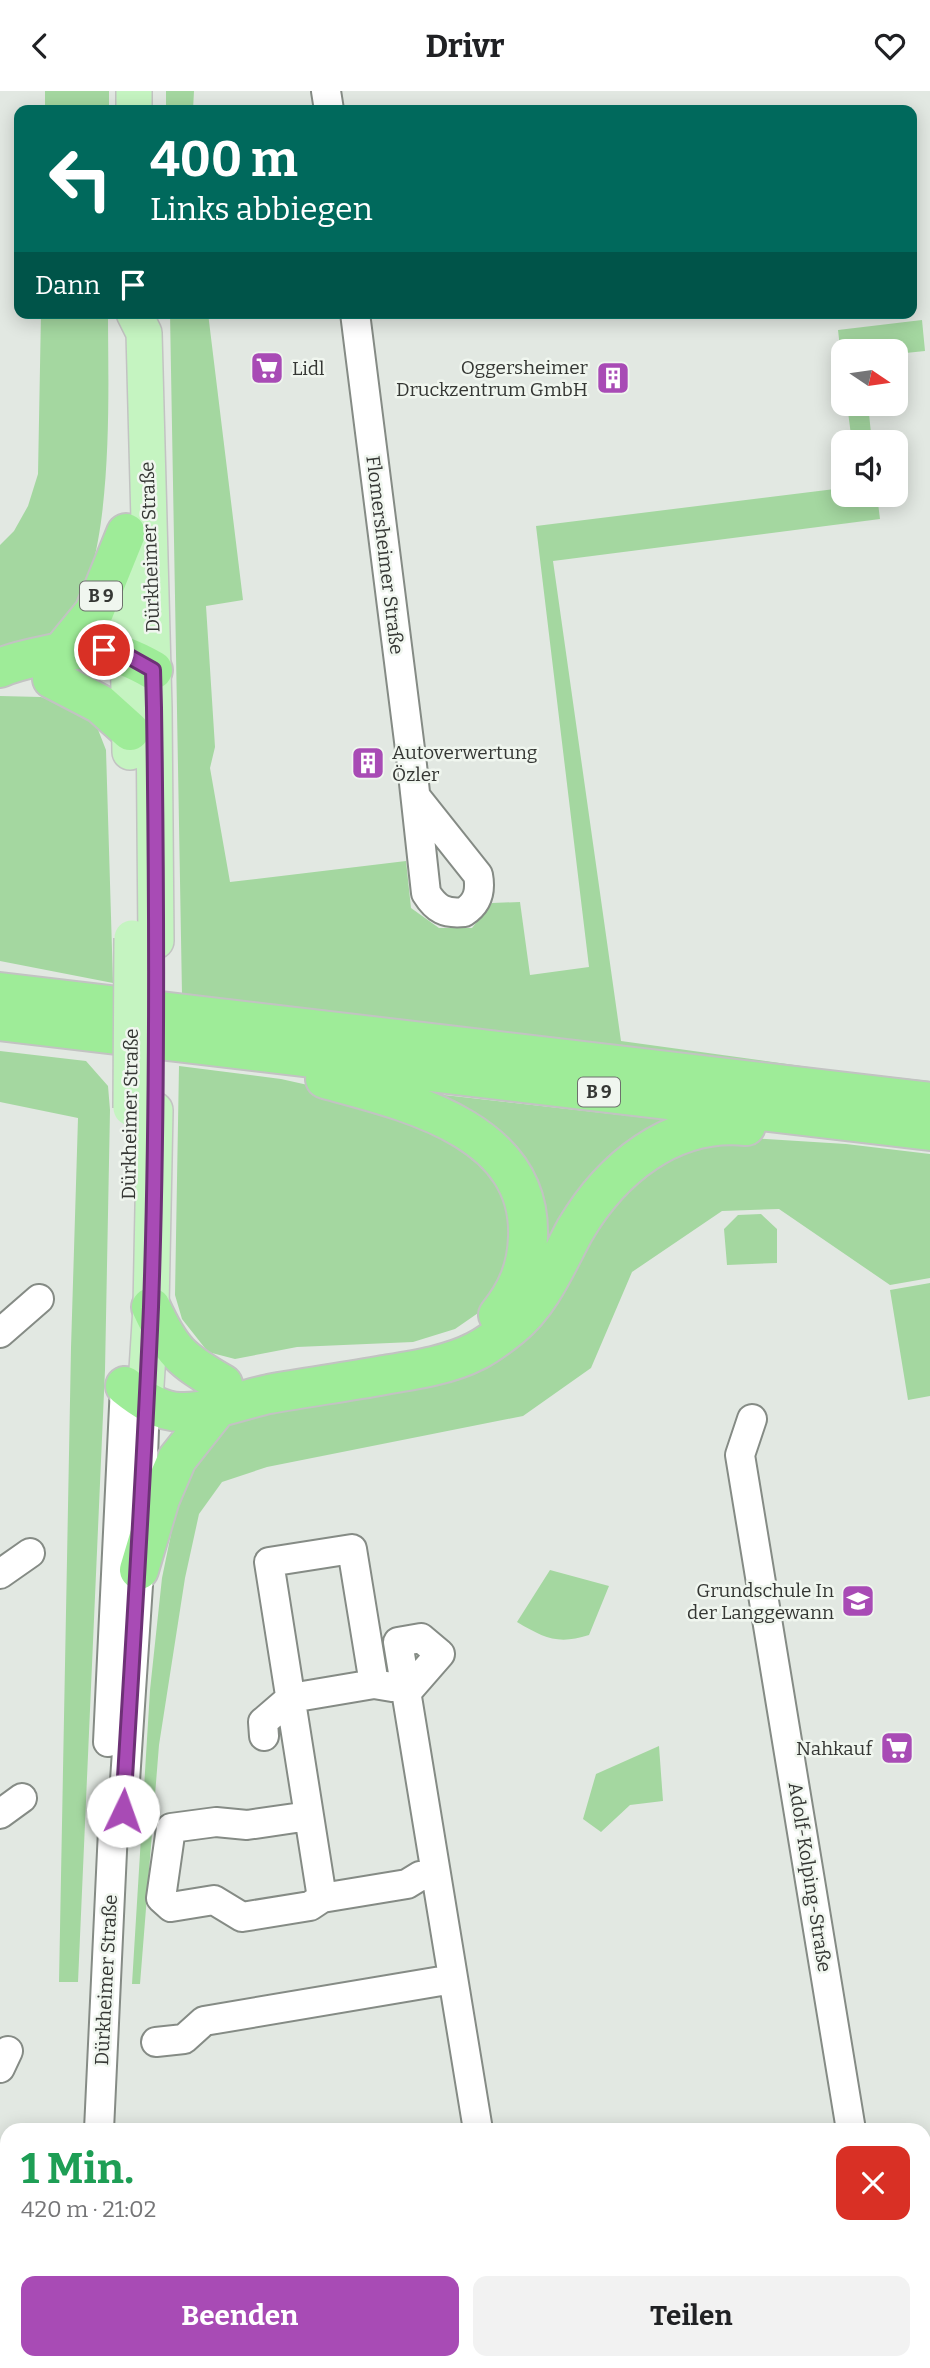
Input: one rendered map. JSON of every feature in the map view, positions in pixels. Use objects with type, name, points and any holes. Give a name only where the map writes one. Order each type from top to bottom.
[{"type":"highway","name":"B 9","points":[[57,665],[94,612],[126,534]]},
{"type":"highway","points":[[0,678],[12,681],[57,665],[86,649],[104,650],[136,666]]},
{"type":"highway","points":[[0,668],[57,665],[130,731]]},
{"type":"highway","points":[[0,972],[29,976],[73,1001]]},
{"type":"highway","name":"B 9","points":[[0,992],[930,1102]]},
{"type":"highway","name":"B 9","points":[[0,1021],[930,1131]]},
{"type":"highway","name":"B 9","points":[[221,1395],[401,1361],[457,1345],[494,1320],[513,1297],[522,1275],[527,1251],[526,1208],[517,1184],[502,1162],[480,1140],[445,1117],[405,1101],[324,1079],[268,1053]]},
{"type":"highway","points":[[138,1391],[180,1412],[221,1395],[267,1395],[409,1371],[477,1351],[513,1325],[542,1291],[577,1228],[603,1190],[633,1160],[659,1143],[711,1127],[738,1125],[793,1131],[830,1119]]},
{"type":"highway","points":[[151,1307],[162,1332],[183,1360],[221,1395]]},
{"type":"highway","points":[[139,1570],[160,1499],[177,1459],[221,1395]]},
{"type":"main road","name":"Dürkheimer Straße","points":[[130,319],[124,333],[126,534],[136,666],[144,939],[138,1391]]},
{"type":"main road","name":"Dürkheimer Straße","points":[[136,319],[144,333],[136,666],[130,731],[144,939]]},
{"type":"main road","name":"Dürkheimer Straße","points":[[138,1391],[151,1307],[143,1109]]},
{"type":"street","name":"Flomersheimer Straße","points":[[356,319],[416,797]]},
{"type":"street","points":[[0,1332],[39,1299]]},
{"type":"street","name":"Dürkheimer Straße","points":[[113,1830],[123,1811],[139,1570],[138,1391]]},
{"type":"street","name":"Dürkheimer Straße","points":[[99,2123],[113,1830],[105,1810],[138,1391]]},
{"type":"street","name":"Adolf-Kolping-Straße","points":[[752,1419],[740,1455],[850,2123]]},
{"type":"street","points":[[322,1898],[269,1562],[352,1549],[390,1689],[420,1875],[453,1979],[477,2123]]},
{"type":"street","points":[[0,1574],[30,1553]]},
{"type":"street","points":[[264,1736],[263,1722],[290,1698],[390,1689]]},
{"type":"street","points":[[309,1816],[247,1825],[216,1822],[171,1828],[161,1898],[172,1907],[214,1900],[242,1917],[310,1906],[322,1898],[407,1884],[420,1875]]},
{"type":"street","points":[[156,2042],[184,2039],[204,2021],[453,1979]]},
{"type":"green space","points":[[45,91],[109,91],[109,105],[45,105]]},
{"type":"green space","points":[[166,91],[194,91],[193,105],[166,105]]},
{"type":"green space","points":[[41,319],[108,319],[106,471],[95,554],[85,589],[71,617],[58,629],[18,647],[0,651],[0,545],[14,531],[28,506],[38,474]]},
{"type":"green space","points":[[170,319],[209,319],[243,600],[206,606],[215,747],[210,768],[230,882],[406,861],[411,908],[439,928],[472,928],[492,903],[520,902],[530,975],[589,967],[536,526],[831,489],[831,507],[878,507],[880,519],[553,561],[621,1041],[930,1081],[930,1091],[369,1016],[182,994]]},
{"type":"green space","points":[[922,320],[925,351],[908,353],[908,339],[839,339],[838,330]]},
{"type":"green space","points":[[849,417],[869,417],[871,430],[850,430]]},
{"type":"green space","points":[[0,696],[41,697],[87,715],[97,727],[106,750],[113,983],[0,961]]},
{"type":"green space","points":[[0,1051],[86,1061],[108,1086],[110,1110],[105,1370],[78,1982],[59,1982],[78,1118],[0,1102]]},
{"type":"green space","points":[[179,1066],[281,1079],[357,1096],[427,1119],[498,1180],[511,1215],[512,1248],[503,1285],[481,1311],[455,1329],[413,1342],[297,1347],[235,1359],[208,1352],[182,1319],[175,1295]]},
{"type":"green space","points":[[418,1092],[683,1122],[542,1291],[526,1208]]},
{"type":"green space","points":[[704,1135],[846,1144],[930,1154],[930,1278],[890,1285],[779,1209],[722,1211],[632,1272],[591,1368],[523,1416],[267,1467],[222,1482],[199,1514],[185,1578],[159,1745],[140,1984],[132,1984],[150,1690],[162,1578],[177,1505],[193,1461],[223,1421],[446,1369],[603,1203]]},
{"type":"green space","points":[[761,1214],[777,1229],[777,1263],[727,1265],[724,1229],[738,1215]]},
{"type":"green space","points":[[930,1283],[930,1396],[908,1400],[890,1290]]},
{"type":"green space","points":[[550,1570],[609,1586],[589,1635],[568,1639],[552,1638],[517,1622]]},
{"type":"green space","points":[[659,1746],[663,1801],[630,1805],[601,1832],[583,1819],[596,1774]]},
{"type":"place","name":"Lidl","points":[[267,368]]},
{"type":"place","name":"Oggersheimer Druckzentrum GmbH","points":[[613,378]]},
{"type":"place","name":"Autoverwertung Özler","points":[[368,763]]},
{"type":"place","name":"Grundschule In der Langgewann","points":[[858,1601]]},
{"type":"place","name":"Nahkauf","points":[[897,1748]]},
{"type":"route","points":[[104,650],[128,656],[153,670],[154,708],[156,941],[151,1307],[139,1570],[123,1811]]}]
